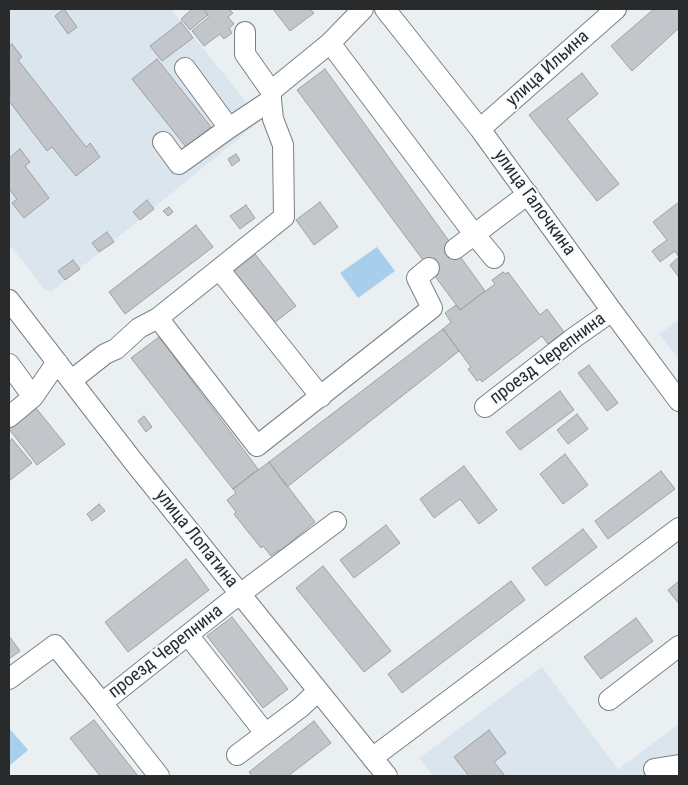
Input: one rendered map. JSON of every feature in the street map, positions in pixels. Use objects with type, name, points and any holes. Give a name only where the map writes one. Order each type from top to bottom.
[{"type":"street","points":[[163,142],[179,164],[271,96],[330,43],[362,9]]},
{"type":"street","name":"улица Галочкина","points":[[385,9],[480,129],[679,401]]},
{"type":"street","name":"улица Ильина","points":[[480,129],[616,9]]},
{"type":"street","points":[[72,380],[105,354],[116,349],[139,328],[158,318],[284,217],[283,145],[273,119],[271,96],[245,54],[245,32]]},
{"type":"street","points":[[330,43],[494,258]]},
{"type":"street","points":[[185,68],[229,128]]},
{"type":"street","points":[[455,250],[528,194]]},
{"type":"street","points":[[158,318],[257,446],[432,308],[418,278],[429,268]]},
{"type":"street","points":[[219,269],[321,396]]},
{"type":"street","name":"улица Лопатина","points":[[9,300],[132,461],[318,691],[375,769]]},
{"type":"street","name":"проезд Черепнина","points":[[485,407],[575,337],[612,311]]},
{"type":"street","points":[[9,417],[33,397],[57,362]]},
{"type":"street","points":[[9,364],[33,397]]},
{"type":"street","name":"проезд Черепнина","points":[[9,679],[55,645],[102,703],[336,522]]},
{"type":"street","points":[[375,769],[679,528]]},
{"type":"street","points":[[188,635],[265,733]]},
{"type":"street","points":[[609,700],[679,646]]},
{"type":"street","points":[[236,755],[301,707],[318,691]]},
{"type":"street","points":[[102,703],[159,776]]},
{"type":"street","points":[[654,768],[679,765]]},
{"type":"shaded area","points":[[9,9],[171,9],[261,120],[51,292],[45,290],[9,244]]},
{"type":"shaded area","points":[[377,247],[395,271],[358,298],[340,273]]},
{"type":"shaded area","points":[[679,319],[679,360],[659,334]]},
{"type":"shaded area","points":[[542,667],[618,769],[679,724],[679,776],[433,776],[419,758]]},
{"type":"shaded area","points":[[9,728],[28,750],[9,766]]},
{"type":"building","points":[[64,9],[77,27],[68,34],[55,16]]},
{"type":"building","points":[[192,9],[202,9],[208,15],[190,30],[181,19]]},
{"type":"building","points":[[204,9],[229,9],[233,13],[228,17],[234,24],[229,28],[232,33],[224,39],[220,34],[204,46],[192,31],[210,16]]},
{"type":"building","points":[[273,9],[310,9],[314,13],[290,31]]},
{"type":"building","points":[[654,9],[679,9],[679,28],[632,71],[611,46]]},
{"type":"building","points":[[181,22],[193,38],[162,61],[150,46]]},
{"type":"building","points":[[12,44],[22,57],[18,60],[86,147],[90,143],[100,157],[76,176],[52,147],[47,151],[9,101],[9,46]]},
{"type":"building","points":[[157,59],[211,127],[186,147],[132,79]]},
{"type":"building","points":[[325,69],[485,291],[460,310],[297,90]]},
{"type":"building","points":[[582,73],[598,94],[567,119],[619,184],[597,201],[529,115]]},
{"type":"building","points":[[20,149],[30,162],[25,166],[49,198],[24,218],[12,203],[17,199],[9,189],[9,158]]},
{"type":"building","points":[[236,154],[240,160],[232,166],[228,159]]},
{"type":"building","points":[[147,200],[154,209],[140,220],[133,212]]},
{"type":"building","points":[[320,202],[338,227],[314,245],[296,220]]},
{"type":"building","points":[[679,202],[679,257],[675,251],[660,262],[652,251],[667,240],[653,222]]},
{"type":"building","points":[[246,205],[255,218],[240,229],[230,216]]},
{"type":"building","points":[[169,207],[173,212],[168,216],[163,211]]},
{"type":"building","points":[[196,225],[213,247],[125,314],[109,292]]},
{"type":"building","points":[[107,232],[114,242],[99,252],[92,243]]},
{"type":"building","points":[[255,254],[296,306],[270,326],[230,274]]},
{"type":"building","points":[[679,257],[679,275],[678,276],[670,265]]},
{"type":"building","points":[[73,260],[80,269],[65,280],[58,271]]},
{"type":"building","points":[[503,272],[505,274],[508,272],[540,315],[547,309],[564,332],[548,344],[542,336],[482,382],[480,379],[477,381],[468,369],[471,367],[443,329],[451,322],[445,313],[456,305],[460,310],[495,284],[492,280]]},
{"type":"building","points":[[443,329],[459,351],[287,487],[269,462]]},
{"type":"building","points":[[159,337],[258,469],[233,489],[131,358]]},
{"type":"building","points":[[589,365],[618,403],[607,411],[578,373]]},
{"type":"building","points":[[560,391],[574,410],[520,450],[506,432]]},
{"type":"building","points":[[36,408],[65,444],[37,465],[9,429]]},
{"type":"building","points":[[577,414],[588,429],[568,444],[557,430]]},
{"type":"building","points":[[144,416],[152,427],[146,432],[138,421]]},
{"type":"building","points":[[12,439],[32,463],[9,481],[9,442]]},
{"type":"building","points":[[565,454],[588,485],[563,504],[540,474]]},
{"type":"building","points":[[269,462],[315,522],[280,551],[271,556],[263,546],[261,548],[234,514],[236,512],[227,500],[236,493],[233,489]]},
{"type":"building","points":[[464,466],[497,510],[479,524],[460,499],[434,518],[420,499]]},
{"type":"building","points":[[661,471],[675,489],[608,539],[595,521]]},
{"type":"building","points":[[99,504],[105,511],[92,521],[87,514]]},
{"type":"building","points":[[386,525],[400,543],[354,578],[340,560]]},
{"type":"building","points":[[583,529],[597,547],[546,586],[532,568]]},
{"type":"building","points":[[186,559],[209,590],[128,652],[105,622]]},
{"type":"building","points":[[323,566],[391,651],[364,672],[296,588]]},
{"type":"building","points":[[511,581],[525,600],[402,693],[388,674]]},
{"type":"building","points":[[679,581],[679,604],[668,590]]},
{"type":"building","points":[[232,617],[288,689],[263,708],[207,636]]},
{"type":"building","points":[[636,618],[653,641],[601,679],[584,657]]},
{"type":"building","points":[[9,636],[20,651],[9,659]]},
{"type":"building","points":[[94,720],[138,776],[100,776],[70,738]]},
{"type":"building","points":[[314,721],[331,743],[288,776],[252,776],[249,772]]},
{"type":"building","points":[[489,730],[506,753],[494,762],[505,776],[469,776],[454,757]]},
{"type":"tunnel","points":[[429,268],[455,249]]}]
